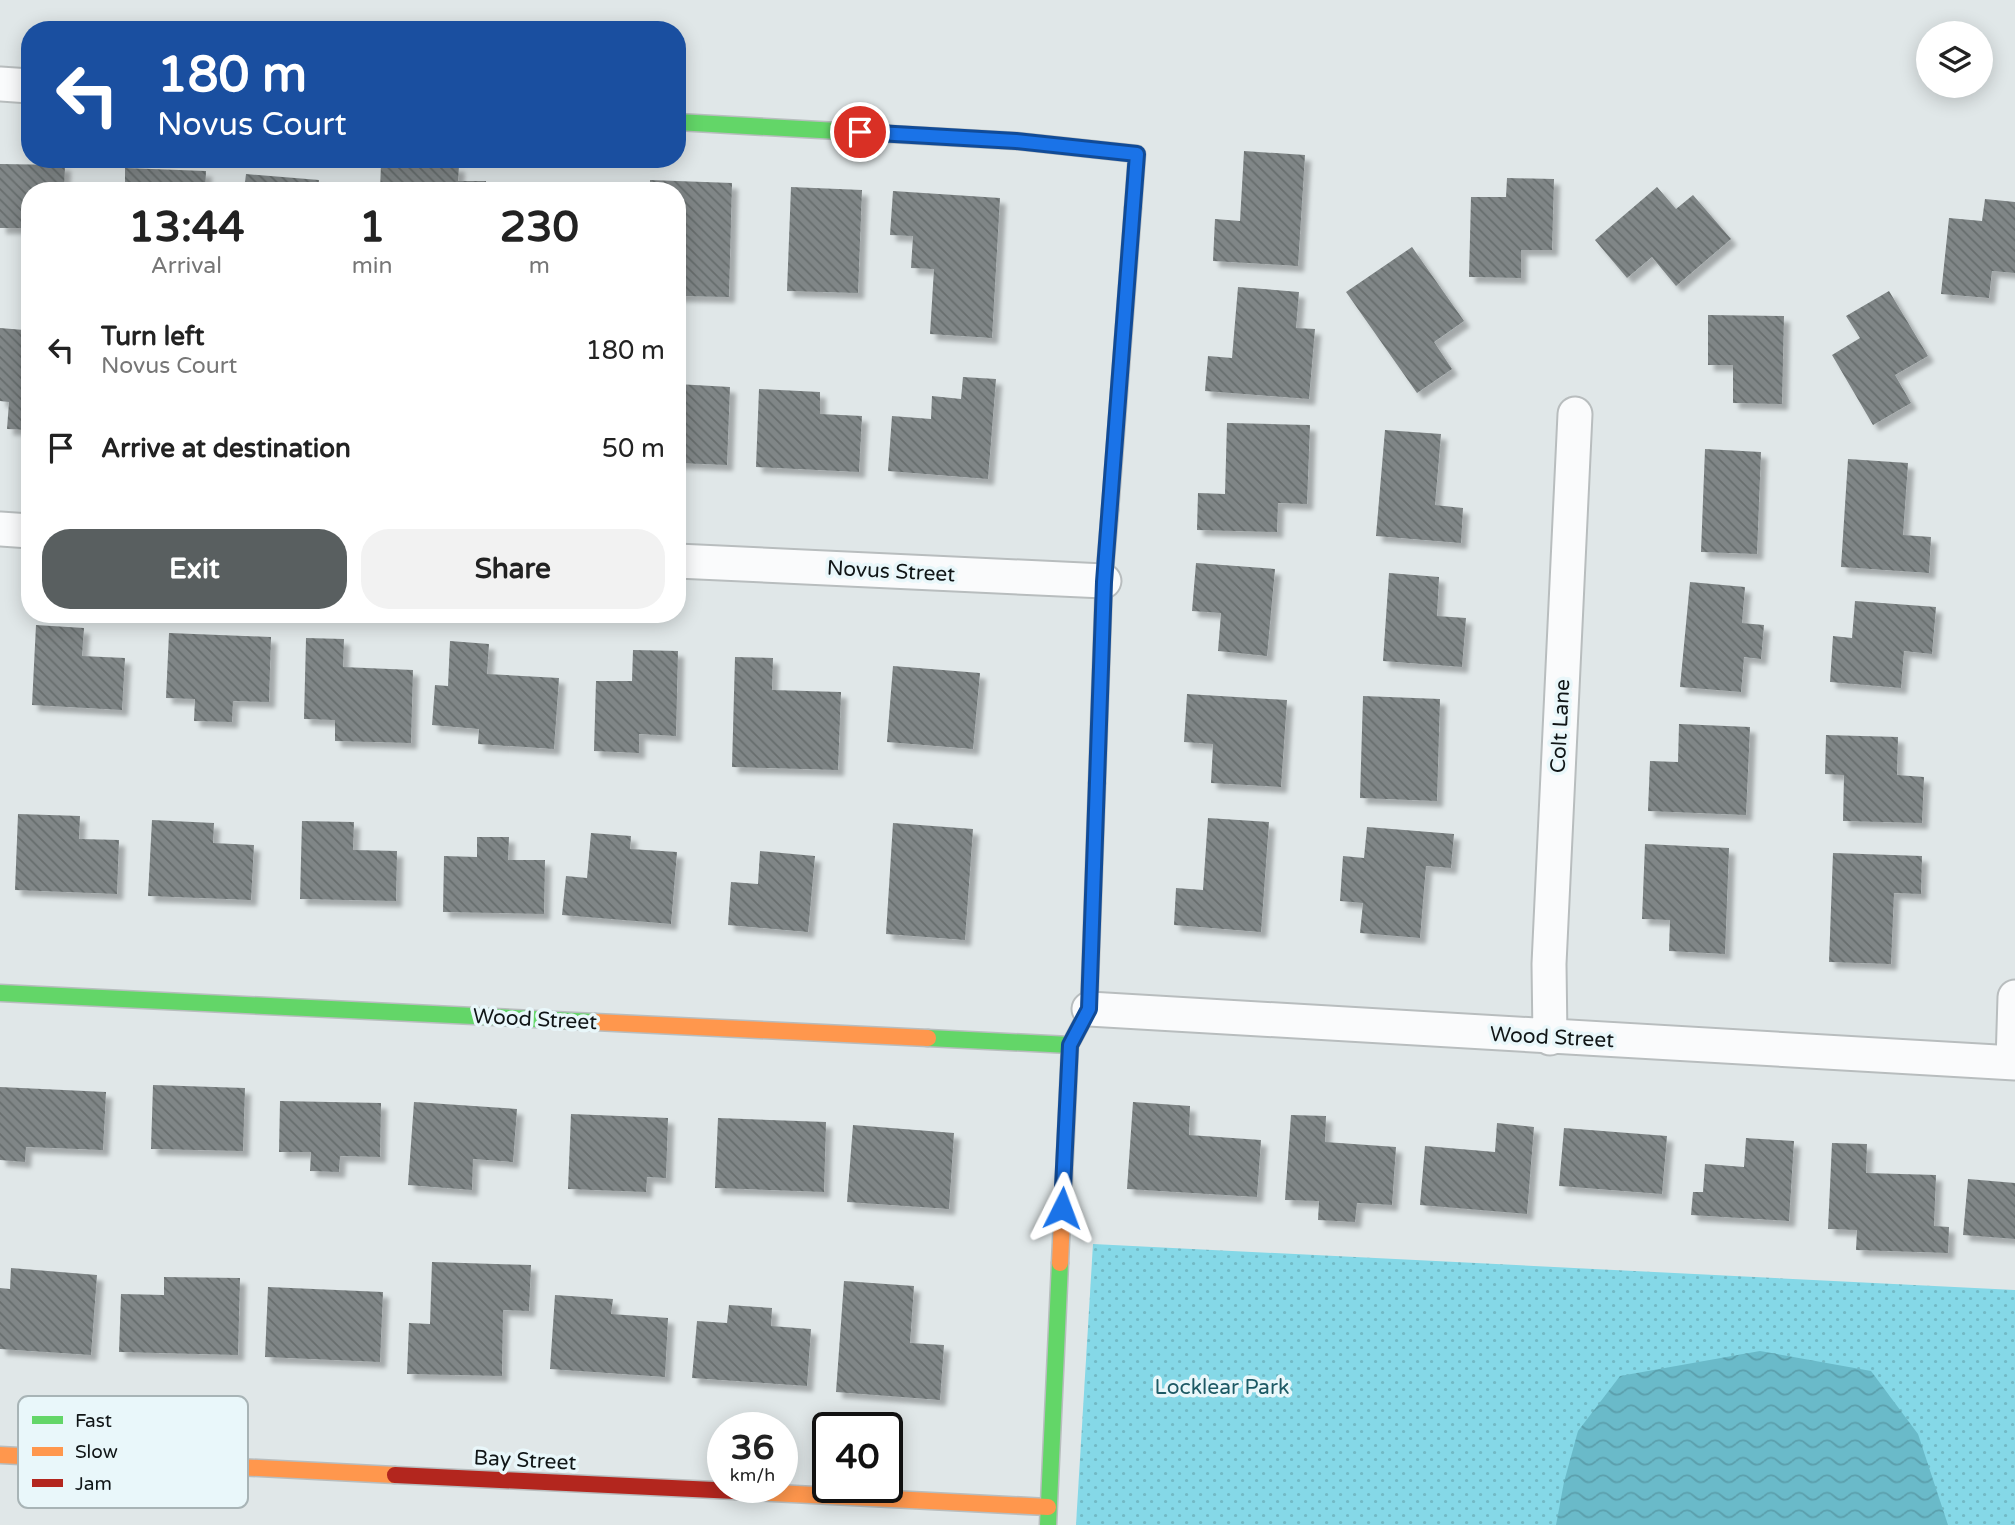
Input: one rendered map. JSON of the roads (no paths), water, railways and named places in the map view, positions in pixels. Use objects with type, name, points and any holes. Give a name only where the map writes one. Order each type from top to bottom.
[{"type":"street","points":[[0,84],[21,85]]},
{"type":"street","points":[[686,123],[1016,141],[1137,154],[1104,582],[1089,1009],[1070,1045],[1048,1525]]},
{"type":"street","name":"Colt Lane","points":[[1550,1038],[1549,964],[1575,414]]},
{"type":"street","points":[[0,530],[21,531]]},
{"type":"street","name":"Novus Street","points":[[686,561],[1104,582]]},
{"type":"street","name":"Wood Street","points":[[0,993],[1070,1045]]},
{"type":"street","points":[[2014,1063],[2015,997]]},
{"type":"street","name":"Wood Street","points":[[1089,1009],[2014,1063]]},
{"type":"street","name":"Bay Street","points":[[0,1455],[18,1456]]},
{"type":"street","name":"Bay Street","points":[[248,1467],[1048,1507]]},
{"type":"water","points":[[1760,1351],[1871,1371],[1918,1434],[1948,1525],[1556,1525],[1578,1431],[1620,1376]]},
{"type":"park label","name":"Locklear Park","points":[[1222,1387]]}]
